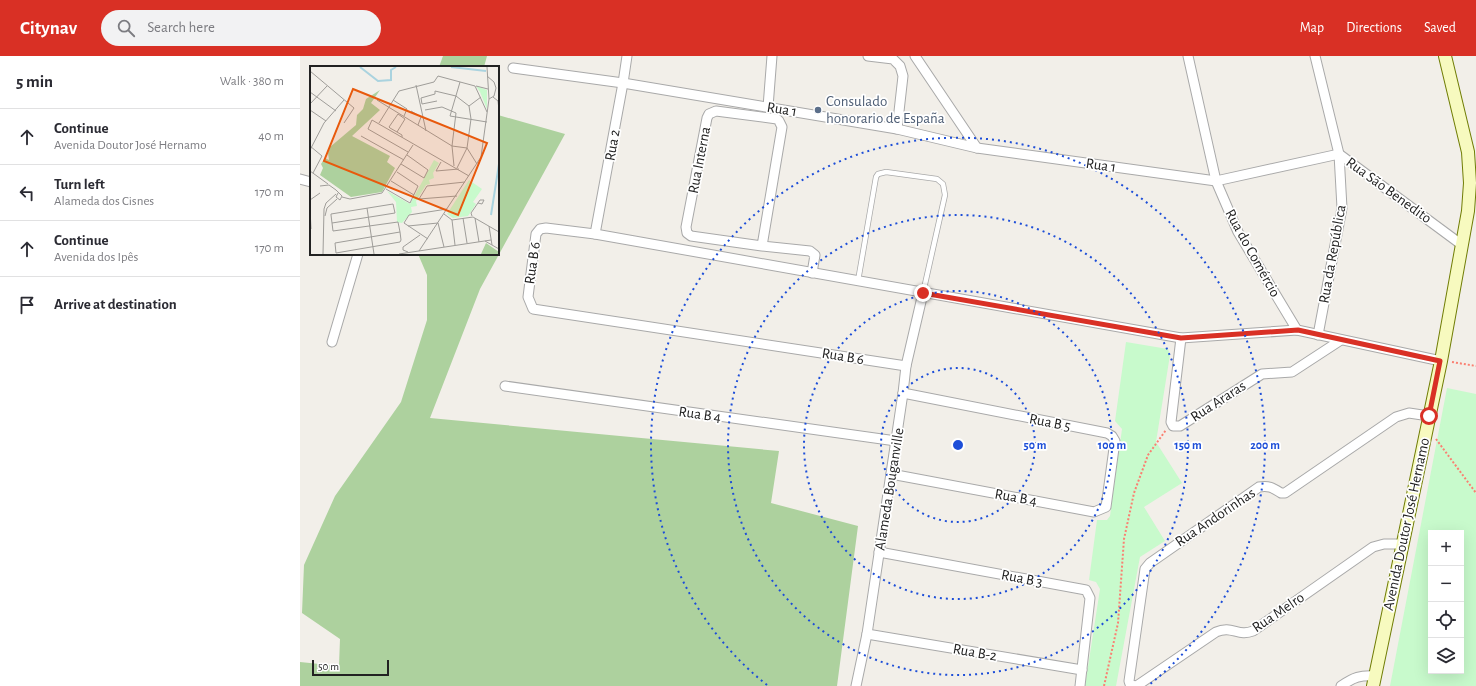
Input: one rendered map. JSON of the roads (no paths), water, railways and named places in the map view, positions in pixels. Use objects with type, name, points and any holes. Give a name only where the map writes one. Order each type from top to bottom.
[{"type":"street","name":"Rua 2","points":[[595,234],[627,56]]},
{"type":"street","points":[[768,107],[772,56]]},
{"type":"street","points":[[868,56],[893,59],[900,66],[903,76],[897,129]]},
{"type":"street","points":[[915,56],[977,148]]},
{"type":"street","name":"Rua do Comércio","points":[[1188,56],[1216,181],[1238,232],[1298,330]]},
{"type":"street","name":"Rua da República","points":[[1315,56],[1339,154],[1342,208],[1318,335]]},
{"type":"street","name":"Avenida Doutor José Hernamo","points":[[1374,681],[1440,361],[1468,211],[1470,190],[1468,152],[1445,56]]},
{"type":"street","name":"Rua 1","points":[[513,68],[623,83],[897,129],[977,148],[1216,181]]},
{"type":"street","name":"Rua Interna","points":[[762,246],[782,127],[781,124],[777,119],[716,111],[712,112],[707,118],[686,231],[691,236],[762,246],[813,252],[815,257],[812,273]]},
{"type":"street","name":"Rua São Benedito","points":[[1216,181],[1339,154],[1462,245]]},
{"type":"street","points":[[300,179],[310,182]]},
{"type":"street","name":"Rua B 6","points":[[906,366],[533,309],[528,297],[536,234],[540,230],[546,228],[595,234],[1181,338],[1298,330],[1440,361]]},
{"type":"street","points":[[332,342],[358,255]]},
{"type":"street","name":"Alameda Bouganville","points":[[856,686],[867,634],[906,366],[923,293]]},
{"type":"street","name":"Rua Araras","points":[[1181,338],[1171,422],[1173,426],[1180,426],[1262,374],[1292,372],[1341,340]]},
{"type":"street","name":"Rua B 4","points":[[505,386],[896,441]]},
{"type":"street","name":"Rua B 5","points":[[903,393],[1107,433],[1112,436],[1115,442],[1106,507],[1094,512]]},
{"type":"street","name":"Rua Andorinhas","points":[[1132,684],[1145,569],[1150,563],[1259,487],[1271,487],[1281,493],[1285,493],[1396,417],[1409,413],[1428,421]]},
{"type":"street","name":"Rua B 4","points":[[891,474],[1094,512]]},
{"type":"street","name":"Rua Melro","points":[[1132,684],[1138,685],[1216,632],[1229,629],[1243,634],[1253,631],[1372,547],[1384,544],[1402,544]]},
{"type":"street","name":"Rua B 3","points":[[879,552],[1086,590],[1090,598],[1082,670]]},
{"type":"street","name":"Rua B-2","points":[[867,634],[1082,670]]},
{"type":"street","points":[[1080,686],[1082,670]]},
{"type":"street","points":[[1341,686],[1361,675],[1374,681]]},
{"type":"lane","points":[[858,280],[878,174],[886,172],[937,179],[943,184],[945,195],[923,293]]},
{"type":"place","name":"Consulado honorario de España","points":[[818,110]]}]
